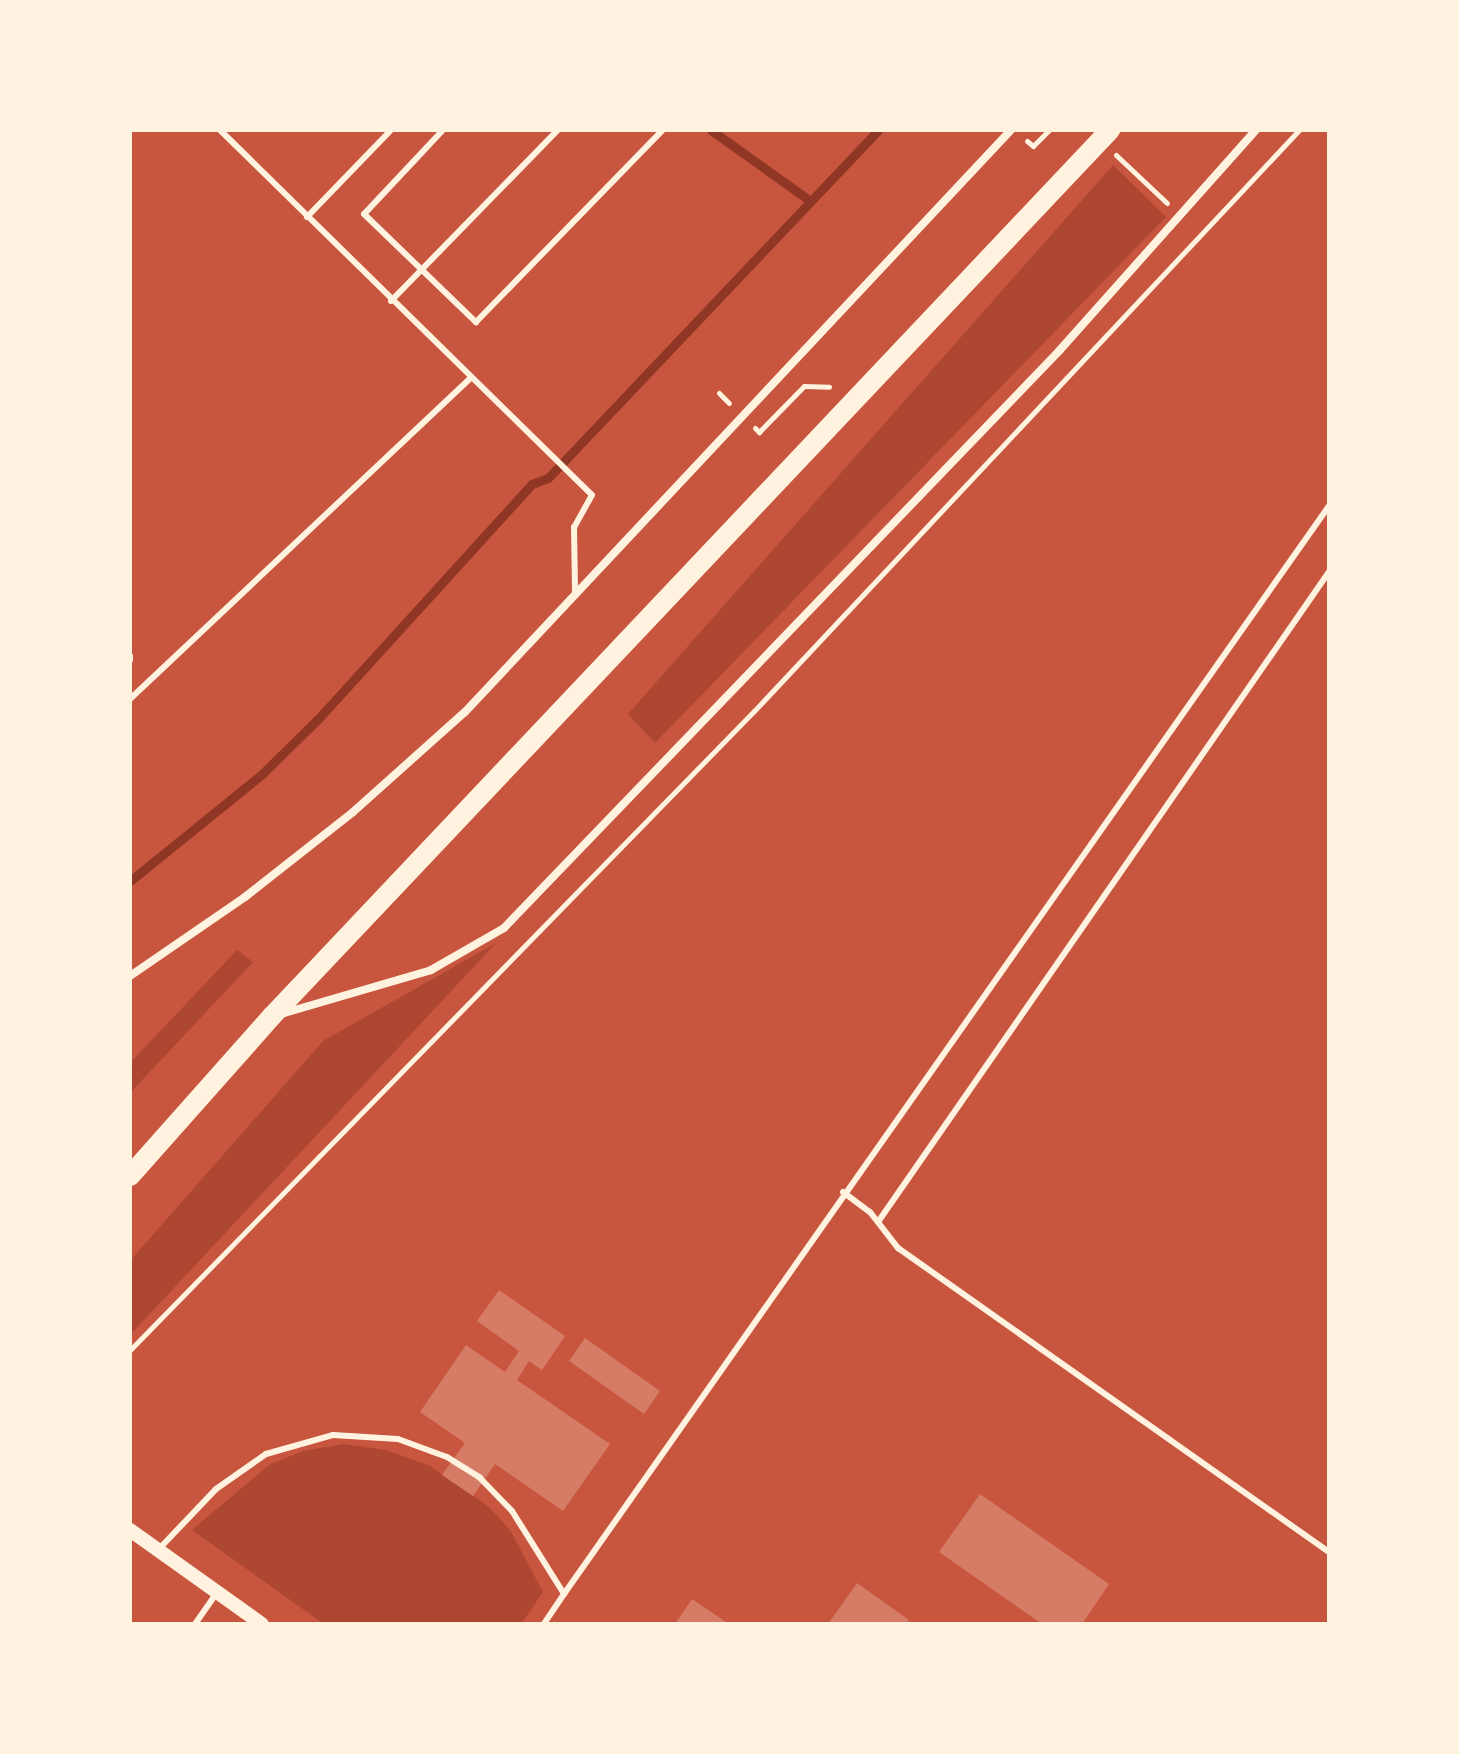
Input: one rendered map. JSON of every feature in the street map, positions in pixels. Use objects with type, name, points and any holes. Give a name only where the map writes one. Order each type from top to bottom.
[{"type":"main road","points":[[130,1176],[272,1016],[1110,130]]},
{"type":"street","points":[[130,976],[245,897],[353,812],[465,712],[1011,130]]},
{"type":"street","points":[[272,1016],[431,970],[504,928],[1059,351],[1256,130]]},
{"type":"street","points":[[130,1530],[262,1624]]},
{"type":"lane","points":[[220,130],[470,379],[592,495],[574,527],[575,596]]},
{"type":"lane","points":[[307,217],[391,130]]},
{"type":"lane","points":[[443,130],[364,214],[476,322],[663,130]]},
{"type":"lane","points":[[391,301],[558,130]]},
{"type":"lane","points":[[130,699],[470,379]]},
{"type":"lane","points":[[544,1624],[843,1192],[1329,506]]},
{"type":"lane","points":[[878,1222],[1329,572]]},
{"type":"lane","points":[[843,1192],[878,1222],[898,1248],[1329,1552]]},
{"type":"lane","points":[[158,1550],[216,1489],[266,1454],[333,1435],[368,1434],[424,1446],[480,1478],[512,1511],[564,1594]]},
{"type":"lane","points":[[195,1624],[217,1592]]},
{"type":"path","points":[[1027,141],[1033,146],[1049,130]]},
{"type":"path","points":[[130,1350],[754,711],[1299,130]]},
{"type":"path","points":[[1112,152],[1170,205]]},
{"type":"path","points":[[754,428],[759,432],[804,386],[829,387]]},
{"type":"path","points":[[719,393],[733,406]]},
{"type":"shaded area","points":[[1113,165],[1166,217],[655,743],[628,714]]},
{"type":"shaded area","points":[[496,943],[130,1335],[130,1261],[323,1041]]},
{"type":"shaded area","points":[[237,950],[253,962],[130,1093],[130,1063]]},
{"type":"shaded area","points":[[344,1444],[386,1450],[430,1466],[489,1507],[510,1530],[543,1592],[521,1624],[324,1624],[192,1530],[269,1465],[303,1451]]},
{"type":"building","points":[[499,1290],[565,1336],[542,1370],[529,1361],[517,1380],[610,1444],[563,1511],[495,1464],[473,1496],[442,1475],[465,1443],[420,1412],[466,1345],[505,1372],[519,1351],[477,1321]]},
{"type":"building","points":[[585,1338],[660,1391],[644,1414],[569,1361]]},
{"type":"building","points":[[980,1494],[1109,1584],[1082,1624],[1042,1624],[939,1552]]},
{"type":"building","points":[[857,1583],[909,1620],[906,1624],[828,1624]]},
{"type":"building","points":[[692,1599],[729,1624],[675,1624]]},
{"type":"waterway","points":[[711,130],[810,201]]},
{"type":"waterway","points":[[130,881],[262,774],[318,719],[532,484],[548,478],[878,130]]}]
